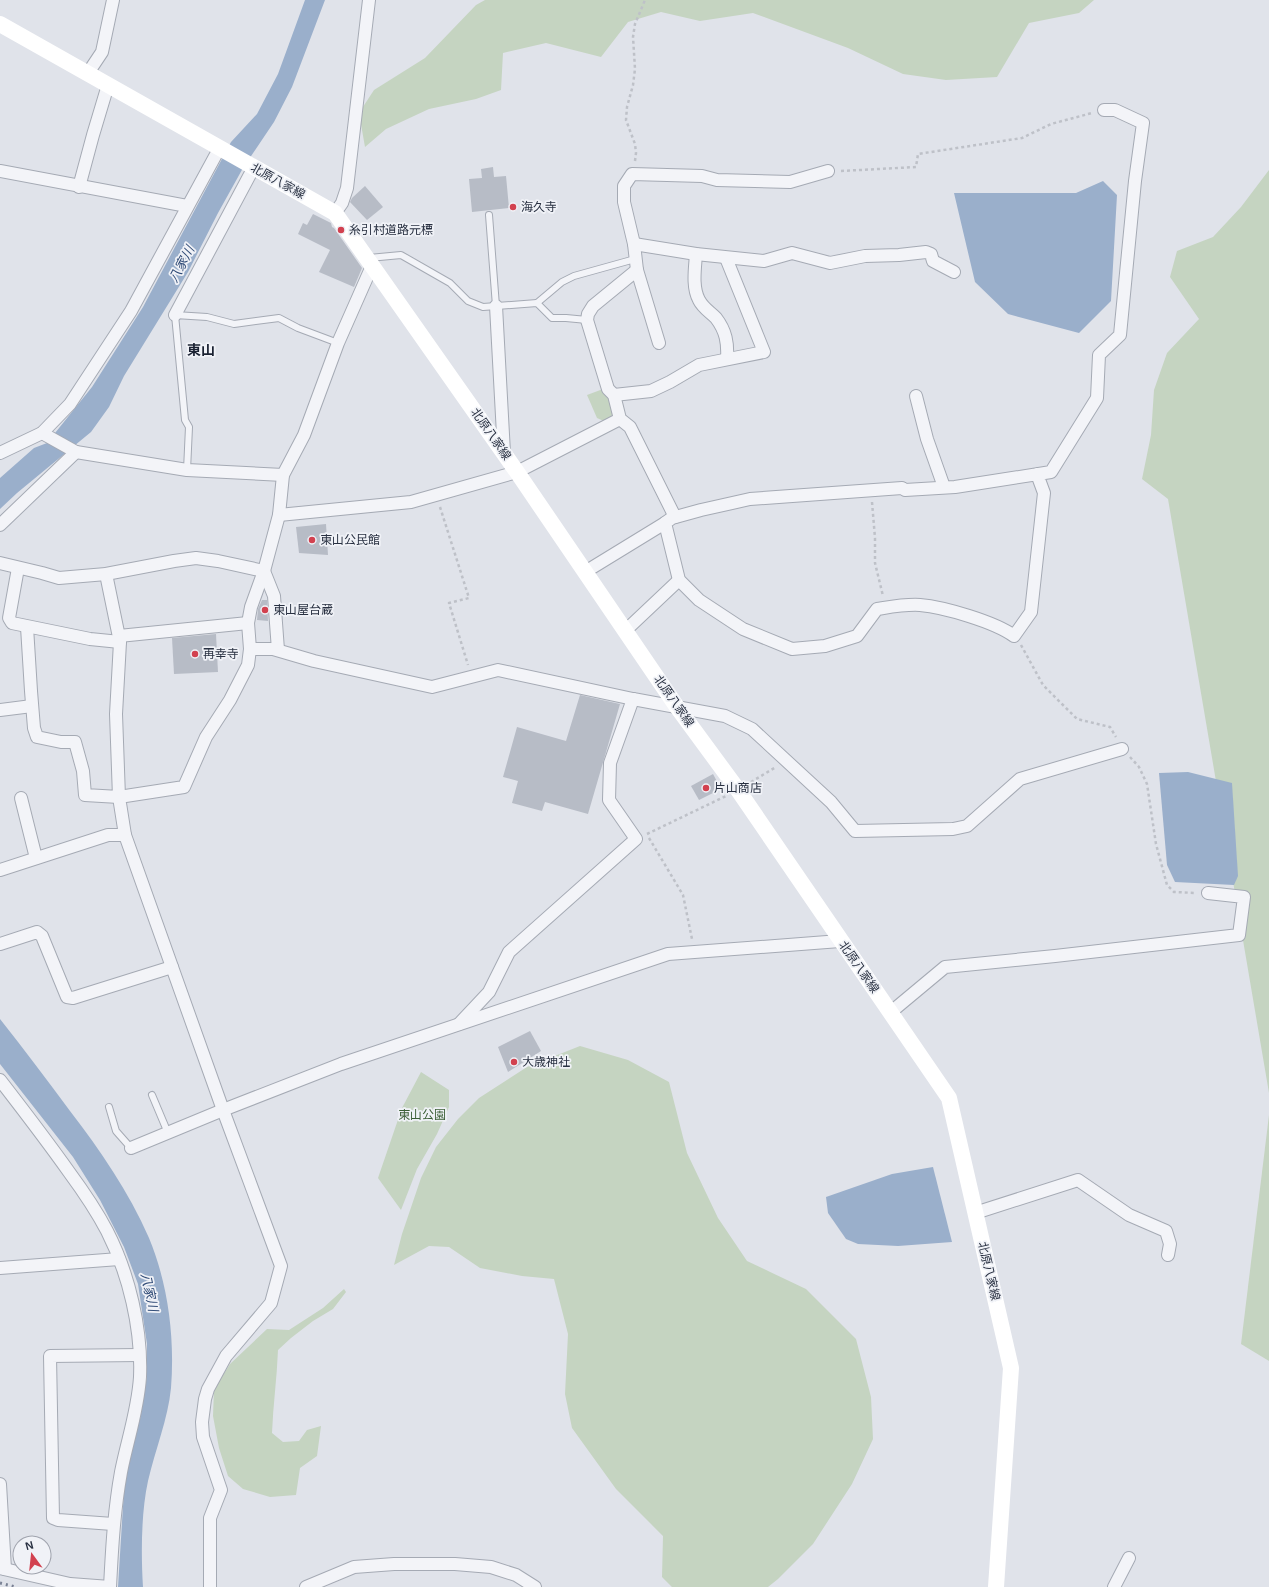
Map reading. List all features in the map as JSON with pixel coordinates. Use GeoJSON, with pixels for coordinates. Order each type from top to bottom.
{"type":"FeatureCollection","features":[{"type":"Feature","properties":{"kind":"main road","name":"北原八家線"},"geometry":{"type":"LineString","coordinates":[[0,24],[219,149],[335,213],[518,472],[677,707],[738,790],[949,1098],[1011,1368],[996,1587]]}},
{"type":"Feature","properties":{"kind":"street"},"geometry":{"type":"LineString","coordinates":[[88,73],[102,52],[113,0]]}},
{"type":"Feature","properties":{"kind":"street"},"geometry":{"type":"LineString","coordinates":[[335,213],[342,203],[347,188],[369,0]]}},
{"type":"Feature","properties":{"kind":"street"},"geometry":{"type":"LineString","coordinates":[[79,187],[108,85]]}},
{"type":"Feature","properties":{"kind":"street"},"geometry":{"type":"LineString","coordinates":[[585,572],[670,520],[701,510],[750,499],[902,488],[905,490],[944,487],[1051,472],[1097,398],[1099,355],[1120,335],[1135,181],[1143,123],[1115,110],[1104,110]]}},
{"type":"Feature","properties":{"kind":"street"},"geometry":{"type":"LineString","coordinates":[[0,453],[42,433],[70,404],[131,311],[219,149]]}},
{"type":"Feature","properties":{"kind":"street"},"geometry":{"type":"LineString","coordinates":[[175,315],[254,167]]}},
{"type":"Feature","properties":{"kind":"street"},"geometry":{"type":"LineString","coordinates":[[0,171],[187,206]]}},
{"type":"Feature","properties":{"kind":"street"},"geometry":{"type":"LineString","coordinates":[[659,343],[636,264],[634,244],[624,202],[624,186],[632,174],[702,176],[717,180],[790,182],[828,171]]}},
{"type":"Feature","properties":{"kind":"street"},"geometry":{"type":"LineString","coordinates":[[634,244],[726,258],[764,261],[792,253],[830,262],[865,256],[899,255],[926,252],[931,254],[933,261],[954,272]]}},
{"type":"Feature","properties":{"kind":"street"},"geometry":{"type":"LineString","coordinates":[[696,254],[694,271],[695,285],[699,300],[715,318],[726,336],[727,359]]}},
{"type":"Feature","properties":{"kind":"street"},"geometry":{"type":"LineString","coordinates":[[614,394],[651,391],[700,365],[764,352],[726,258]]}},
{"type":"Feature","properties":{"kind":"street"},"geometry":{"type":"LineString","coordinates":[[27,627],[34,728],[37,737],[61,742],[75,742],[83,771],[85,795],[119,797],[184,788],[206,737],[230,700],[248,665],[250,649],[248,623],[251,607],[264,571],[279,515],[283,475],[304,435],[369,262]]}},
{"type":"Feature","properties":{"kind":"street"},"geometry":{"type":"LineString","coordinates":[[636,264],[593,306],[588,314],[587,320],[608,389],[614,394],[620,419],[630,427],[670,520],[679,580],[699,600],[743,629],[792,649],[825,646],[857,636],[877,609],[920,605],[960,614],[1007,630],[1014,636],[1031,612],[1044,493],[1037,474]]}},
{"type":"Feature","properties":{"kind":"street"},"geometry":{"type":"LineString","coordinates":[[496,306],[504,453]]}},
{"type":"Feature","properties":{"kind":"street"},"geometry":{"type":"LineString","coordinates":[[916,396],[927,439],[944,487]]}},
{"type":"Feature","properties":{"kind":"street"},"geometry":{"type":"LineString","coordinates":[[279,515],[411,502],[518,472],[620,419]]}},
{"type":"Feature","properties":{"kind":"street"},"geometry":{"type":"LineString","coordinates":[[42,433],[76,452],[187,470],[283,475]]}},
{"type":"Feature","properties":{"kind":"street"},"geometry":{"type":"LineString","coordinates":[[0,525],[76,452]]}},
{"type":"Feature","properties":{"kind":"street"},"geometry":{"type":"LineString","coordinates":[[0,563],[59,578],[106,574],[196,558],[264,571]]}},
{"type":"Feature","properties":{"kind":"street"},"geometry":{"type":"LineString","coordinates":[[18,568],[9,618],[12,623],[27,627],[90,639],[120,639],[248,623]]}},
{"type":"Feature","properties":{"kind":"street"},"geometry":{"type":"LineString","coordinates":[[264,571],[274,596],[278,650]]}},
{"type":"Feature","properties":{"kind":"street"},"geometry":{"type":"LineString","coordinates":[[106,574],[120,639],[116,714],[119,797],[125,835],[223,1110],[281,1266],[271,1303],[226,1356],[208,1389],[205,1399],[202,1422],[203,1436],[220,1490],[210,1518],[210,1587]]}},
{"type":"Feature","properties":{"kind":"street"},"geometry":{"type":"LineString","coordinates":[[625,631],[679,580]]}},
{"type":"Feature","properties":{"kind":"street"},"geometry":{"type":"LineString","coordinates":[[250,649],[278,650],[314,661],[432,687],[498,670],[632,700],[725,716],[752,729],[831,802],[855,831],[953,829],[966,826],[1020,780],[1122,749]]}},
{"type":"Feature","properties":{"kind":"street"},"geometry":{"type":"LineString","coordinates":[[458,1025],[490,992],[509,952],[636,840],[610,800],[610,763],[632,700]]}},
{"type":"Feature","properties":{"kind":"street"},"geometry":{"type":"LineString","coordinates":[[0,710],[32,706]]}},
{"type":"Feature","properties":{"kind":"street"},"geometry":{"type":"LineString","coordinates":[[21,798],[36,858]]}},
{"type":"Feature","properties":{"kind":"street"},"geometry":{"type":"LineString","coordinates":[[0,870],[108,835],[125,835]]}},
{"type":"Feature","properties":{"kind":"street"},"geometry":{"type":"LineString","coordinates":[[891,1012],[945,967],[1239,935],[1244,897],[1208,893]]}},
{"type":"Feature","properties":{"kind":"street"},"geometry":{"type":"LineString","coordinates":[[0,944],[37,932],[42,936],[67,997],[73,998],[172,967]]}},
{"type":"Feature","properties":{"kind":"street"},"geometry":{"type":"LineString","coordinates":[[131,1148],[341,1064],[668,954],[840,941]]}},
{"type":"Feature","properties":{"kind":"street"},"geometry":{"type":"LineString","coordinates":[[0,1080],[47,1141],[94,1207],[108,1232],[119,1259],[136,1312],[140,1378],[133,1422],[121,1471],[113,1524],[110,1587],[70,1584],[3,1569],[0,1484]]}},
{"type":"Feature","properties":{"kind":"street"},"geometry":{"type":"LineString","coordinates":[[976,1213],[1078,1180],[1129,1215],[1166,1231],[1170,1244],[1168,1255]]}},
{"type":"Feature","properties":{"kind":"street"},"geometry":{"type":"LineString","coordinates":[[0,1268],[119,1259]]}},
{"type":"Feature","properties":{"kind":"street"},"geometry":{"type":"LineString","coordinates":[[113,1524],[58,1520],[53,1518],[50,1356],[139,1355]]}},
{"type":"Feature","properties":{"kind":"street"},"geometry":{"type":"LineString","coordinates":[[1114,1587],[1129,1558]]}},
{"type":"Feature","properties":{"kind":"street"},"geometry":{"type":"LineString","coordinates":[[306,1587],[354,1567],[409,1564],[456,1564],[491,1567],[516,1575],[535,1587]]}},
{"type":"Feature","properties":{"kind":"lane"},"geometry":{"type":"LineString","coordinates":[[489,215],[496,306]]}},
{"type":"Feature","properties":{"kind":"lane"},"geometry":{"type":"LineString","coordinates":[[369,262],[401,255],[450,283],[468,301],[483,307],[537,303],[562,282],[574,276],[636,264]]}},
{"type":"Feature","properties":{"kind":"lane"},"geometry":{"type":"LineString","coordinates":[[537,303],[552,318],[587,320]]}},
{"type":"Feature","properties":{"kind":"lane"},"geometry":{"type":"LineString","coordinates":[[187,470],[189,428],[185,420],[175,315],[207,317],[234,324],[279,318],[298,328],[338,343]]}},
{"type":"Feature","properties":{"kind":"lane"},"geometry":{"type":"LineString","coordinates":[[152,1094],[168,1133]]}},
{"type":"Feature","properties":{"kind":"lane"},"geometry":{"type":"LineString","coordinates":[[109,1107],[116,1131],[131,1148]]}},
{"type":"Feature","properties":{"kind":"path"},"geometry":{"type":"LineString","coordinates":[[632,174],[636,153],[635,144],[626,120],[627,107],[633,85],[635,69],[633,37],[635,24],[645,0]]}},
{"type":"Feature","properties":{"kind":"path"},"geometry":{"type":"LineString","coordinates":[[828,171],[916,167],[918,154],[1022,138],[1051,124],[1104,110]]}},
{"type":"Feature","properties":{"kind":"path"},"geometry":{"type":"LineString","coordinates":[[871,490],[875,538],[875,563],[886,608]]}},
{"type":"Feature","properties":{"kind":"path"},"geometry":{"type":"LineString","coordinates":[[436,494],[469,598],[448,604],[471,677]]}},
{"type":"Feature","properties":{"kind":"path"},"geometry":{"type":"LineString","coordinates":[[1014,636],[1025,649],[1043,685],[1077,718],[1110,727],[1122,749],[1139,767],[1147,784],[1156,844],[1167,885],[1174,892],[1208,893]]}},
{"type":"Feature","properties":{"kind":"path"},"geometry":{"type":"LineString","coordinates":[[636,840],[738,790],[786,761]]}},
{"type":"Feature","properties":{"kind":"path"},"geometry":{"type":"LineString","coordinates":[[647,834],[683,895],[694,952]]}},
{"type":"Feature","properties":{"kind":"green space"},"geometry":{"type":"Polygon","coordinates":[[[485,0],[1094,0],[1079,13],[1029,23],[997,77],[946,80],[903,74],[848,48],[753,13],[700,21],[661,12],[628,22],[601,57],[546,43],[503,53],[501,90],[476,99],[429,109],[386,129],[365,147],[359,113],[374,90],[425,58],[476,5],[485,0]]]}},
{"type":"Feature","properties":{"kind":"green space"},"geometry":{"type":"Polygon","coordinates":[[[1269,170],[1269,1093],[1168,499],[1142,479],[1151,435],[1154,390],[1167,353],[1199,319],[1170,277],[1177,251],[1213,237],[1241,207],[1269,170]]]}},
{"type":"Feature","properties":{"kind":"green space"},"geometry":{"type":"Polygon","coordinates":[[[603,389],[615,412],[606,422],[597,418],[587,395],[603,389]]]}},
{"type":"Feature","properties":{"kind":"green space"},"geometry":{"type":"Polygon","coordinates":[[[580,1046],[628,1060],[669,1082],[687,1153],[718,1218],[747,1261],[806,1289],[856,1339],[871,1397],[873,1439],[852,1484],[813,1544],[768,1587],[672,1587],[662,1577],[663,1536],[616,1489],[572,1428],[565,1394],[568,1334],[554,1279],[522,1276],[480,1268],[449,1247],[429,1246],[394,1265],[402,1234],[421,1178],[436,1147],[458,1119],[479,1098],[527,1067],[580,1046]]]}},
{"type":"Feature","properties":{"kind":"green space","name":"東山公園"},"geometry":{"type":"Polygon","coordinates":[[[421,1072],[449,1090],[449,1107],[437,1134],[417,1169],[401,1210],[378,1178],[402,1108],[421,1072]]]}},
{"type":"Feature","properties":{"kind":"green space"},"geometry":{"type":"Polygon","coordinates":[[[1269,1115],[1269,1361],[1241,1344],[1269,1115]]]}},
{"type":"Feature","properties":{"kind":"green space"},"geometry":{"type":"Polygon","coordinates":[[[344,1289],[346,1292],[333,1309],[313,1321],[278,1350],[272,1433],[283,1442],[299,1441],[307,1430],[321,1426],[317,1456],[300,1468],[296,1495],[270,1497],[243,1489],[228,1476],[219,1448],[213,1416],[214,1389],[230,1364],[267,1329],[289,1330],[323,1308],[344,1289]]]}},
{"type":"Feature","properties":{"kind":"water","name":"八家川"},"geometry":{"type":"Polygon","coordinates":[[[305,0],[325,0],[292,87],[274,122],[243,168],[188,272],[124,376],[109,407],[91,432],[17,493],[0,509],[0,478],[34,448],[47,443],[92,387],[143,307],[231,142],[257,114],[278,74],[305,0]]]}},
{"type":"Feature","properties":{"kind":"water"},"geometry":{"type":"Polygon","coordinates":[[[1103,181],[1117,195],[1111,301],[1079,333],[1008,314],[975,282],[954,193],[1076,193],[1103,181]]]}},
{"type":"Feature","properties":{"kind":"water"},"geometry":{"type":"Polygon","coordinates":[[[1188,772],[1232,783],[1238,876],[1234,885],[1175,882],[1167,865],[1159,773],[1188,772]]]}},
{"type":"Feature","properties":{"kind":"water","name":"八家川"},"geometry":{"type":"Polygon","coordinates":[[[0,1019],[103,1156],[141,1221],[156,1256],[161,1274],[169,1311],[171,1330],[171,1388],[167,1411],[148,1481],[144,1507],[142,1534],[143,1587],[118,1587],[125,1474],[140,1419],[147,1376],[147,1344],[138,1284],[124,1247],[100,1200],[73,1157],[0,1064],[0,1019]]]}},
{"type":"Feature","properties":{"kind":"water"},"geometry":{"type":"Polygon","coordinates":[[[933,1167],[952,1242],[898,1246],[858,1244],[846,1239],[828,1213],[826,1197],[892,1174],[933,1167]]]}},
{"type":"Feature","properties":{"kind":"building"},"geometry":{"type":"Polygon","coordinates":[[[493,167],[494,177],[506,176],[509,208],[472,212],[469,179],[482,178],[481,169],[493,167]]]}},
{"type":"Feature","properties":{"kind":"building"},"geometry":{"type":"Polygon","coordinates":[[[365,186],[383,207],[367,220],[350,202],[352,198],[365,186]]]}},
{"type":"Feature","properties":{"kind":"building"},"geometry":{"type":"Polygon","coordinates":[[[313,214],[331,223],[332,227],[362,268],[354,287],[319,272],[330,250],[298,234],[303,223],[307,225],[313,214]]]}},
{"type":"Feature","properties":{"kind":"building","name":"東山公民館"},"geometry":{"type":"Polygon","coordinates":[[[326,524],[328,555],[299,553],[296,527],[326,524]]]}},
{"type":"Feature","properties":{"kind":"building"},"geometry":{"type":"Polygon","coordinates":[[[262,600],[267,600],[268,621],[257,620],[258,609],[262,600]]]}},
{"type":"Feature","properties":{"kind":"building","name":"再幸寺"},"geometry":{"type":"Polygon","coordinates":[[[216,634],[218,672],[174,674],[172,638],[216,634]]]}},
{"type":"Feature","properties":{"kind":"building"},"geometry":{"type":"Polygon","coordinates":[[[580,695],[620,704],[588,814],[545,802],[542,811],[512,803],[518,781],[503,777],[517,727],[566,741],[580,695]]]}},
{"type":"Feature","properties":{"kind":"building","name":"片山商店"},"geometry":{"type":"Polygon","coordinates":[[[713,774],[721,789],[699,800],[691,786],[713,774]]]}},
{"type":"Feature","properties":{"kind":"building","name":"大歳神社"},"geometry":{"type":"Polygon","coordinates":[[[530,1031],[541,1051],[508,1072],[498,1047],[530,1031]]]}},
{"type":"Feature","properties":{"kind":"railway"},"geometry":{"type":"LineString","coordinates":[[0,1583],[16,1587]]}},
{"type":"Feature","properties":{"kind":"place","name":"海久寺"},"geometry":{"type":"Point","coordinates":[513,207]}},
{"type":"Feature","properties":{"kind":"place","name":"糸引村道路元標"},"geometry":{"type":"Point","coordinates":[341,230]}},
{"type":"Feature","properties":{"kind":"place","name":"東山公民館"},"geometry":{"type":"Point","coordinates":[312,540]}},
{"type":"Feature","properties":{"kind":"place","name":"東山屋台蔵"},"geometry":{"type":"Point","coordinates":[265,610]}},
{"type":"Feature","properties":{"kind":"place","name":"再幸寺"},"geometry":{"type":"Point","coordinates":[195,654]}},
{"type":"Feature","properties":{"kind":"place","name":"片山商店"},"geometry":{"type":"Point","coordinates":[706,788]}},
{"type":"Feature","properties":{"kind":"place","name":"大歳神社"},"geometry":{"type":"Point","coordinates":[514,1062]}},
{"type":"Feature","properties":{"kind":"district","name":"東山"},"geometry":{"type":"Point","coordinates":[201,350]}}]}
